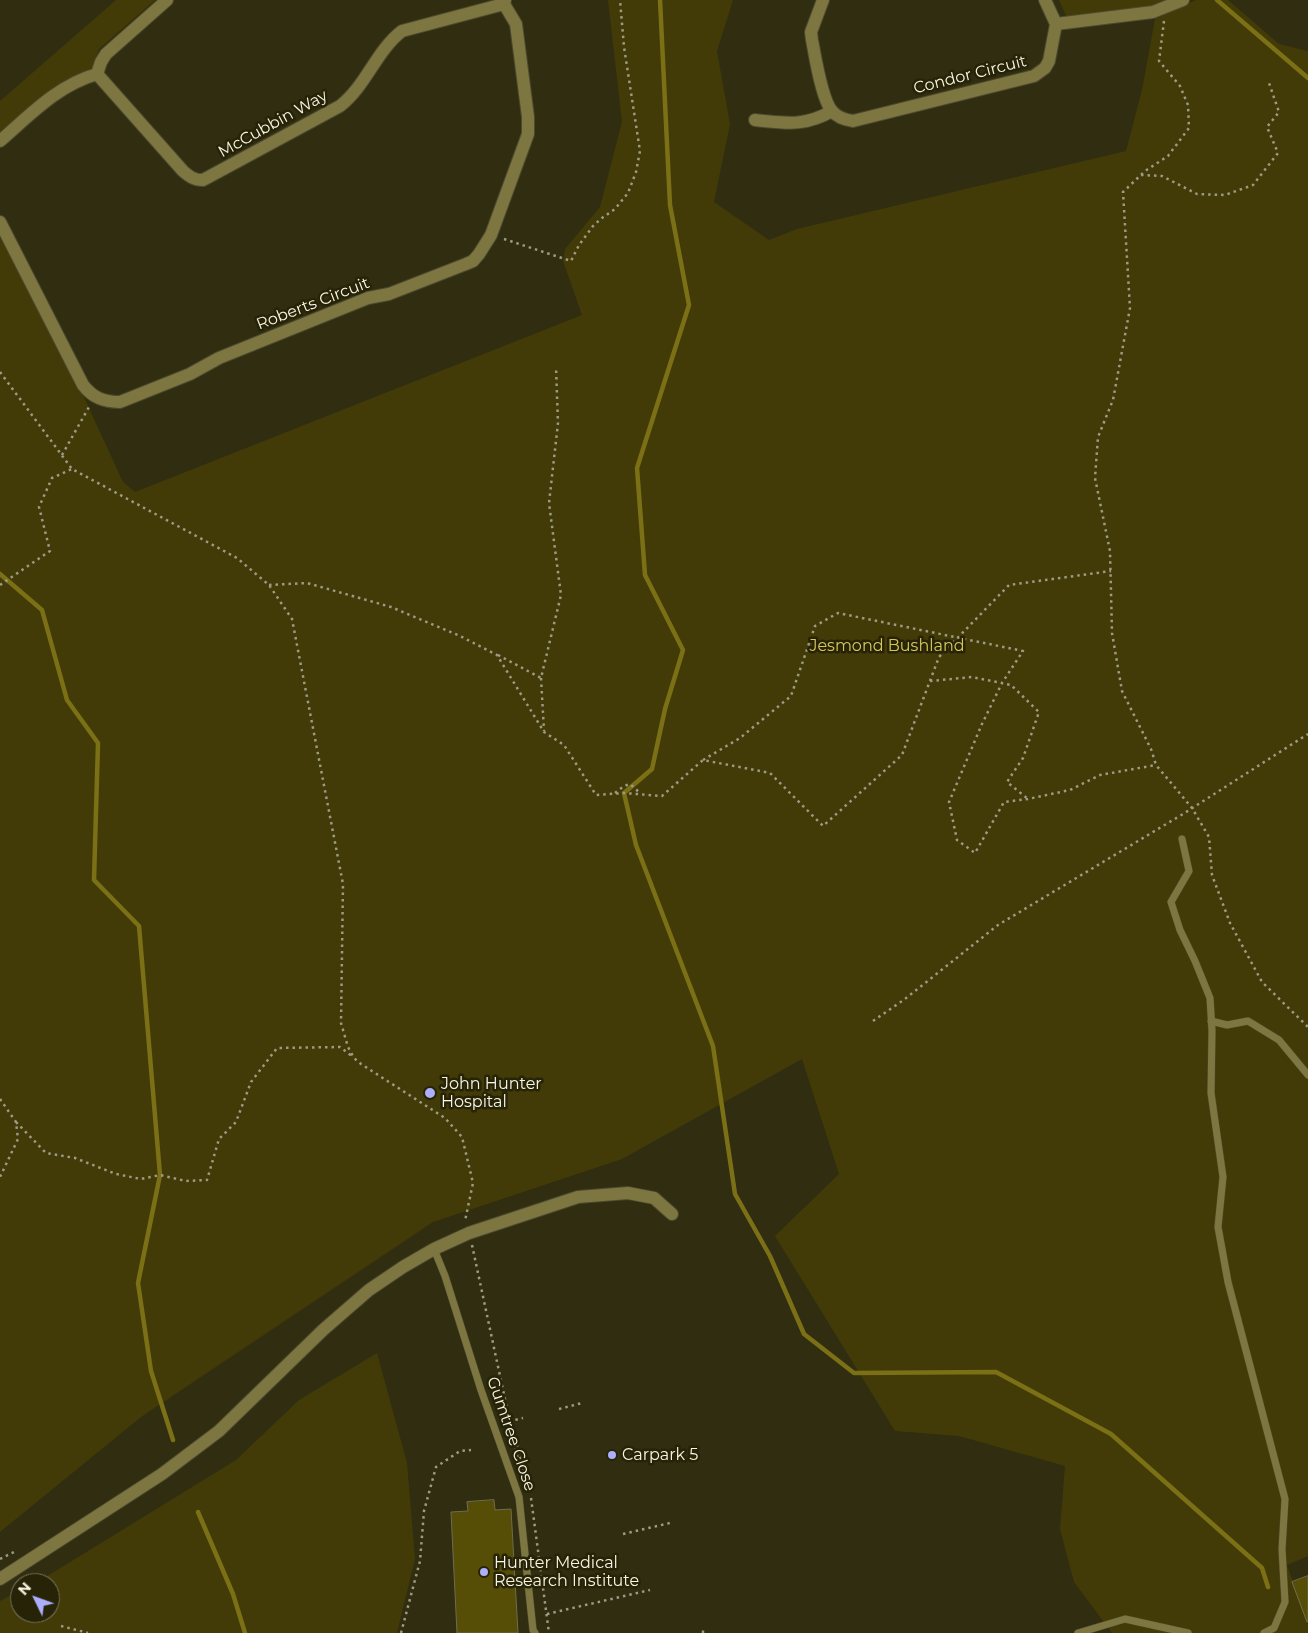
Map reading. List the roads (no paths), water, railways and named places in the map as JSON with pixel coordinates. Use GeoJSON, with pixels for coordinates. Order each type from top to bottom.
{"type":"FeatureCollection","features":[{"type":"Feature","properties":{"kind":"street"},"geometry":{"type":"LineString","coordinates":[[0,141],[46,100],[73,84],[97,74],[106,54],[167,0]]}},
{"type":"Feature","properties":{"kind":"street"},"geometry":{"type":"LineString","coordinates":[[755,120],[800,123],[819,119],[832,111],[826,97],[810,32],[823,0]]}},
{"type":"Feature","properties":{"kind":"street"},"geometry":{"type":"LineString","coordinates":[[1045,0],[1056,24],[1153,12],[1183,0]]}},
{"type":"Feature","properties":{"kind":"street","name":"McCubbin Way"},"geometry":{"type":"LineString","coordinates":[[97,74],[183,171],[190,177],[203,180],[340,106],[352,95],[391,40],[402,31],[505,2]]}},
{"type":"Feature","properties":{"kind":"street","name":"Roberts Circuit"},"geometry":{"type":"LineString","coordinates":[[0,222],[83,386],[95,397],[108,402],[120,402],[190,374],[211,361],[245,347],[368,298],[389,294],[473,261],[491,235],[528,134],[528,117],[516,24],[505,2]]}},
{"type":"Feature","properties":{"kind":"street","name":"Condor Circuit"},"geometry":{"type":"LineString","coordinates":[[832,111],[845,120],[852,121],[1034,76],[1045,68],[1050,60],[1056,24]]}},
{"type":"Feature","properties":{"kind":"street"},"geometry":{"type":"LineString","coordinates":[[0,1579],[162,1474],[219,1432],[323,1330],[369,1290],[434,1249],[469,1233],[578,1197],[628,1193],[654,1198],[672,1214]]}},
{"type":"Feature","properties":{"kind":"lane"},"geometry":{"type":"LineString","coordinates":[[1182,839],[1189,871],[1171,902],[1180,930],[1210,998],[1211,1093],[1222,1177],[1218,1227],[1228,1282],[1285,1499],[1282,1548],[1285,1602],[1274,1628],[1264,1633]]}},
{"type":"Feature","properties":{"kind":"lane"},"geometry":{"type":"LineString","coordinates":[[1211,1021],[1227,1025],[1248,1021],[1279,1040],[1308,1075]]}},
{"type":"Feature","properties":{"kind":"lane","name":"Gumtree Close"},"geometry":{"type":"LineString","coordinates":[[434,1249],[445,1276],[481,1390],[520,1497],[532,1630],[535,1633]]}},
{"type":"Feature","properties":{"kind":"lane"},"geometry":{"type":"LineString","coordinates":[[1078,1633],[1125,1619],[1188,1633]]}},
{"type":"Feature","properties":{"kind":"waterway"},"geometry":{"type":"LineString","coordinates":[[660,0],[670,205],[689,305],[637,468],[645,575],[683,650],[665,709],[652,769],[624,793],[636,845],[713,1046],[735,1194],[770,1256],[804,1334],[854,1373],[996,1372],[1111,1434],[1262,1568],[1268,1587]]}},
{"type":"Feature","properties":{"kind":"waterway"},"geometry":{"type":"LineString","coordinates":[[1217,0],[1308,78]]}},
{"type":"Feature","properties":{"kind":"waterway"},"geometry":{"type":"LineString","coordinates":[[0,574],[42,610],[67,700],[98,743],[94,880],[139,926],[160,1175],[138,1283],[151,1371],[173,1440]]}},
{"type":"Feature","properties":{"kind":"waterway"},"geometry":{"type":"LineString","coordinates":[[198,1512],[233,1594],[245,1633]]}},
{"type":"Feature","properties":{"kind":"place","name":"John Hunter Hospital"},"geometry":{"type":"Point","coordinates":[430,1093]}},
{"type":"Feature","properties":{"kind":"place","name":"Carpark 5"},"geometry":{"type":"Point","coordinates":[612,1455]}},
{"type":"Feature","properties":{"kind":"place","name":"Hunter Medical Research Institute"},"geometry":{"type":"Point","coordinates":[484,1572]}},
{"type":"Feature","properties":{"kind":"park label","name":"Jesmond Bushland"},"geometry":{"type":"Point","coordinates":[887,646]}}]}
